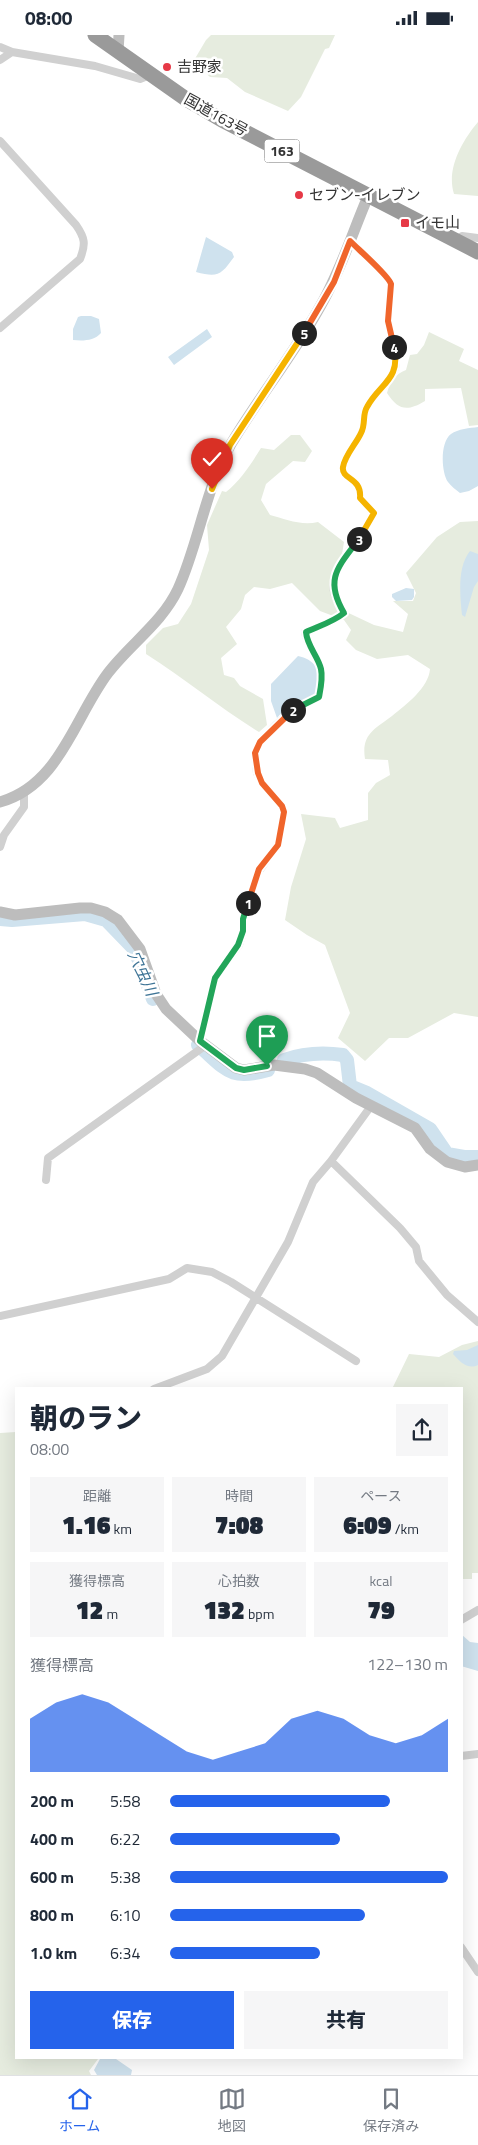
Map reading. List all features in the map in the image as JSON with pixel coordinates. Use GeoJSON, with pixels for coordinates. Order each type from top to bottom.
{"type":"FeatureCollection","features":[{"type":"Feature","properties":{"kind":"highway","name":"国道163号"},"geometry":{"type":"LineString","coordinates":[[95,35],[150,75],[222,120],[369,194],[478,252]]}},
{"type":"Feature","properties":{"kind":"street"},"geometry":{"type":"LineString","coordinates":[[118,52],[119,35]]}},
{"type":"Feature","properties":{"kind":"street"},"geometry":{"type":"LineString","coordinates":[[0,47],[12,52],[101,67],[140,79],[150,75]]}},
{"type":"Feature","properties":{"kind":"street"},"geometry":{"type":"LineString","coordinates":[[0,60],[12,52]]}},
{"type":"Feature","properties":{"kind":"street"},"geometry":{"type":"LineString","coordinates":[[0,141],[72,220],[85,238],[84,249],[80,259],[0,328]]}},
{"type":"Feature","properties":{"kind":"street"},"geometry":{"type":"LineString","coordinates":[[0,802],[24,793],[37,782],[60,756],[75,725],[108,673],[129,648],[144,635],[170,603],[188,566],[212,489],[230,445],[321,306],[334,282],[369,194]]}},
{"type":"Feature","properties":{"kind":"street"},"geometry":{"type":"LineString","coordinates":[[456,241],[462,236],[478,238]]}},
{"type":"Feature","properties":{"kind":"street"},"geometry":{"type":"LineString","coordinates":[[46,1181],[48,1158],[203,1043],[215,978],[238,945],[243,931],[243,919],[257,874],[278,845],[284,812],[282,806],[262,783],[258,773],[255,753],[260,742],[295,708],[319,697],[321,685],[320,667],[307,642],[306,632],[335,620],[344,613],[334,591],[334,578],[349,551],[368,526],[374,513],[360,498],[358,484],[344,474],[342,470],[345,461],[362,433],[366,407],[384,388],[395,366],[396,355],[388,321],[390,279],[350,241]]}},
{"type":"Feature","properties":{"kind":"street"},"geometry":{"type":"LineString","coordinates":[[0,847],[4,835],[24,807],[24,793]]}},
{"type":"Feature","properties":{"kind":"street"},"geometry":{"type":"LineString","coordinates":[[0,912],[15,915],[91,908],[105,912],[113,917],[140,949],[156,994],[166,1009],[203,1043],[236,1068],[244,1070],[274,1065],[305,1069],[317,1073],[371,1106],[415,1128],[430,1149],[447,1162],[465,1167],[478,1165]]}},
{"type":"Feature","properties":{"kind":"street"},"geometry":{"type":"LineString","coordinates":[[159,1387],[207,1369],[222,1356],[288,1242],[313,1182],[331,1161],[371,1106]]}},
{"type":"Feature","properties":{"kind":"street"},"geometry":{"type":"LineString","coordinates":[[331,1161],[400,1228],[416,1247],[419,1261],[447,1295],[478,1322]]}},
{"type":"Feature","properties":{"kind":"street"},"geometry":{"type":"LineString","coordinates":[[0,1316],[169,1279],[187,1268],[212,1272],[231,1282],[356,1361]]}},
{"type":"Feature","properties":{"kind":"street"},"geometry":{"type":"LineString","coordinates":[[463,1619],[478,1610]]}},
{"type":"Feature","properties":{"kind":"street"},"geometry":{"type":"LineString","coordinates":[[463,1756],[478,1754]]}},
{"type":"Feature","properties":{"kind":"street"},"geometry":{"type":"LineString","coordinates":[[463,1950],[478,1972]]}},
{"type":"Feature","properties":{"kind":"shaded area"},"geometry":{"type":"Polygon","coordinates":[[[211,35],[335,35],[329,48],[325,49],[301,97],[288,111],[245,92],[227,78],[210,77],[193,62],[211,35]]]}},
{"type":"Feature","properties":{"kind":"shaded area"},"geometry":{"type":"Polygon","coordinates":[[[478,122],[478,196],[454,194],[452,175],[457,156],[466,138],[478,122]]]}},
{"type":"Feature","properties":{"kind":"shaded area"},"geometry":{"type":"Polygon","coordinates":[[[429,332],[464,349],[459,361],[478,370],[478,425],[469,426],[461,388],[425,389],[425,401],[408,408],[399,406],[387,393],[394,379],[406,370],[410,355],[417,354],[424,345],[429,332]]]}},
{"type":"Feature","properties":{"kind":"shaded area"},"geometry":{"type":"Polygon","coordinates":[[[291,435],[300,435],[312,451],[305,462],[293,461],[266,484],[261,500],[270,515],[299,523],[318,522],[344,542],[341,561],[332,572],[331,592],[338,608],[374,625],[403,632],[408,614],[393,601],[413,601],[416,593],[406,573],[437,537],[460,522],[478,521],[478,1017],[454,1013],[408,1038],[389,1038],[365,1061],[338,1038],[350,1013],[325,945],[285,920],[291,887],[306,839],[301,814],[335,818],[340,828],[368,820],[368,793],[376,783],[390,775],[388,760],[365,759],[364,751],[367,738],[416,695],[426,682],[430,669],[408,655],[377,659],[356,650],[346,640],[351,630],[344,620],[320,611],[292,583],[270,589],[254,587],[245,595],[241,609],[226,627],[237,644],[221,658],[224,675],[234,678],[240,686],[263,699],[267,725],[259,732],[146,654],[146,645],[163,628],[178,624],[191,604],[209,550],[207,525],[222,491],[226,492],[236,482],[261,448],[274,450],[291,435]]]}},
{"type":"Feature","properties":{"kind":"shaded area"},"geometry":{"type":"Polygon","coordinates":[[[478,1341],[478,1573],[472,1573],[472,1579],[463,1579],[463,1387],[393,1387],[409,1354],[439,1357],[462,1345],[478,1341]]]}},
{"type":"Feature","properties":{"kind":"shaded area"},"geometry":{"type":"Polygon","coordinates":[[[15,1432],[15,2059],[98,2059],[89,2071],[91,2075],[0,2075],[0,1433],[15,1432]]]}},
{"type":"Feature","properties":{"kind":"water"},"geometry":{"type":"Polygon","coordinates":[[[206,237],[232,252],[234,257],[226,268],[214,275],[196,272],[206,237]]]}},
{"type":"Feature","properties":{"kind":"water"},"geometry":{"type":"Polygon","coordinates":[[[91,316],[99,319],[101,333],[98,336],[92,339],[73,340],[73,329],[78,317],[91,316]]]}},
{"type":"Feature","properties":{"kind":"water"},"geometry":{"type":"Polygon","coordinates":[[[207,329],[212,337],[174,365],[168,357],[207,329]]]}},
{"type":"Feature","properties":{"kind":"water"},"geometry":{"type":"Polygon","coordinates":[[[478,427],[478,486],[460,493],[449,483],[446,477],[443,465],[443,450],[447,438],[454,432],[478,427]]]}},
{"type":"Feature","properties":{"kind":"water"},"geometry":{"type":"Polygon","coordinates":[[[470,551],[478,554],[478,581],[474,587],[465,617],[462,615],[460,582],[463,565],[470,551]]]}},
{"type":"Feature","properties":{"kind":"water"},"geometry":{"type":"Polygon","coordinates":[[[406,588],[414,589],[412,600],[396,601],[392,597],[392,594],[406,588]]]}},
{"type":"Feature","properties":{"kind":"water"},"geometry":{"type":"Polygon","coordinates":[[[298,656],[311,661],[317,669],[317,694],[283,711],[277,718],[271,701],[271,684],[298,656]]]}},
{"type":"Feature","properties":{"kind":"water"},"geometry":{"type":"Polygon","coordinates":[[[478,1345],[478,1365],[468,1366],[453,1354],[454,1351],[467,1350],[478,1345]]]}},
{"type":"Feature","properties":{"kind":"water"},"geometry":{"type":"Polygon","coordinates":[[[463,1636],[470,1642],[478,1643],[478,1671],[463,1667],[463,1636]]]}},
{"type":"Feature","properties":{"kind":"water"},"geometry":{"type":"Polygon","coordinates":[[[100,2059],[116,2059],[132,2070],[131,2075],[97,2075],[94,2070],[100,2059]]]}},
{"type":"Feature","properties":{"kind":"waterway","name":"穴虫川"},"geometry":{"type":"LineString","coordinates":[[0,919],[12,920],[85,914],[106,920],[135,950],[153,999]]}},
{"type":"Feature","properties":{"kind":"waterway","name":"穴虫川"},"geometry":{"type":"LineString","coordinates":[[198,1045],[229,1071],[245,1074],[268,1070]]}},
{"type":"Feature","properties":{"kind":"waterway","name":"穴虫川"},"geometry":{"type":"LineString","coordinates":[[284,1060],[313,1054],[343,1055],[347,1060],[350,1086],[367,1093],[430,1129],[447,1154],[478,1157]]}},
{"type":"Feature","properties":{"kind":"place","name":"吉野家"},"geometry":{"type":"Point","coordinates":[167,67]}},
{"type":"Feature","properties":{"kind":"place","name":"セブン-イレブン"},"geometry":{"type":"Point","coordinates":[299,195]}},
{"type":"Feature","properties":{"kind":"place","name":"イモ山"},"geometry":{"type":"Point","coordinates":[405,223]}},
{"type":"Feature","properties":{"kind":"route"},"geometry":{"type":"LineString","coordinates":[[212,489],[230,445],[276,378],[321,306],[334,282],[350,241],[390,279],[391,284],[388,321],[396,355],[395,366],[384,388],[366,407],[364,415],[365,425],[362,433],[345,461],[342,470],[344,474],[358,484],[360,498],[367,508],[374,513],[368,526],[349,551],[334,578],[334,591],[344,613],[335,620],[306,632],[307,642],[320,667],[321,685],[319,697],[295,708],[260,742],[255,753],[258,773],[262,783],[282,806],[284,812],[278,845],[259,869],[243,919],[243,931],[238,945],[215,978],[200,1041],[236,1068],[244,1070],[267,1066]]}}]}
